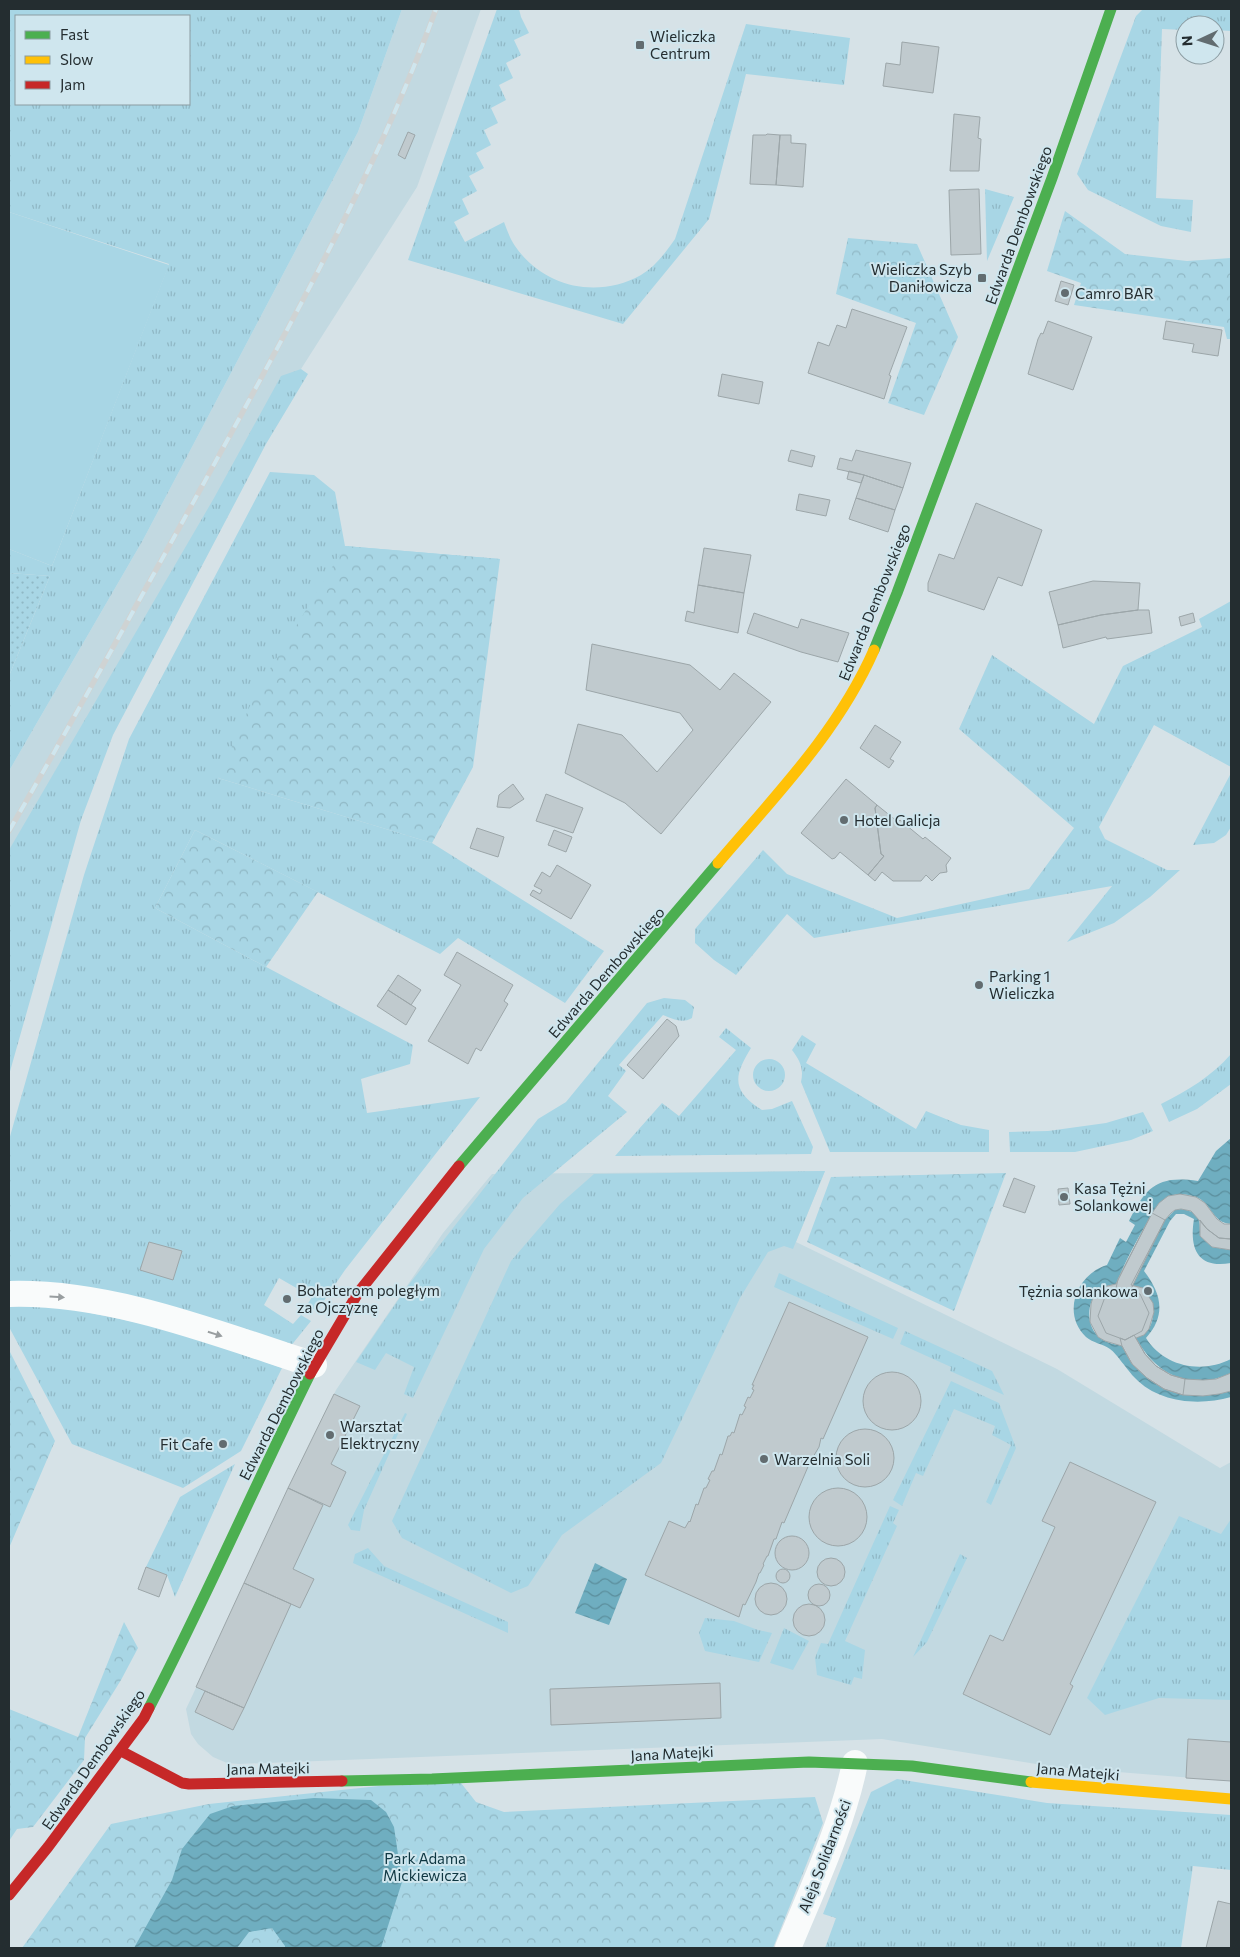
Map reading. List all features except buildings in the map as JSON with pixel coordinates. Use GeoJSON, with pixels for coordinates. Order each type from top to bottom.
{"type":"FeatureCollection","features":[{"type":"Feature","properties":{"kind":"street","name":"Edwarda Dembowskiego"},"geometry":{"type":"LineString","coordinates":[[9,1895],[121,1751],[144,1718],[163,1684],[271,1452],[303,1362],[442,1187],[793,775],[835,722],[849,700],[876,644],[911,556],[1052,178],[1111,9]]}},
{"type":"Feature","properties":{"kind":"street"},"geometry":{"type":"LineString","coordinates":[[9,1294],[89,1299],[165,1318],[303,1362]]}},
{"type":"Feature","properties":{"kind":"street","name":"Jana Matejki"},"geometry":{"type":"LineString","coordinates":[[121,1751],[182,1783],[189,1784],[432,1779],[809,1762],[912,1766],[1053,1785],[1231,1799]]}},
{"type":"Feature","properties":{"kind":"street","name":"Aleja Solidarności"},"geometry":{"type":"LineString","coordinates":[[788,1948],[839,1824],[849,1792],[855,1763]]}},
{"type":"Feature","properties":{"kind":"shaded area"},"geometry":{"type":"Polygon","coordinates":[[[402,9],[481,9],[417,187],[301,369],[9,886],[9,771],[143,540],[358,132],[402,9]]]}},
{"type":"Feature","properties":{"kind":"shaded area"},"geometry":{"type":"Polygon","coordinates":[[[825,1171],[796,1242],[1057,1369],[1220,1468],[1231,1462],[1231,1781],[1055,1767],[882,1739],[239,1764],[227,1763],[213,1757],[198,1744],[191,1734],[186,1709],[336,1390],[443,1233],[492,1174],[825,1171]]]}},
{"type":"Feature","properties":{"kind":"green space"},"geometry":{"type":"Polygon","coordinates":[[[9,9],[402,9],[358,132],[143,540],[9,771],[9,676],[50,576],[9,573],[9,549],[52,566],[169,264],[9,212],[9,9]]]}},
{"type":"Feature","properties":{"kind":"green space"},"geometry":{"type":"Polygon","coordinates":[[[497,9],[519,9],[529,33],[514,40],[521,55],[506,63],[513,78],[499,85],[506,100],[491,108],[498,123],[484,130],[491,145],[476,153],[484,168],[469,176],[477,191],[462,199],[469,214],[454,222],[465,242],[504,222],[513,243],[527,260],[541,272],[556,280],[573,285],[607,286],[641,275],[656,263],[675,239],[746,24],[850,38],[844,85],[746,74],[709,219],[623,324],[408,260],[497,9]]]}},
{"type":"Feature","properties":{"kind":"green space"},"geometry":{"type":"Polygon","coordinates":[[[1143,9],[1231,9],[1231,31],[1225,31],[1225,15],[1175,15],[1175,30],[1162,29],[1156,198],[1193,200],[1191,232],[1161,226],[1088,190],[1077,174],[1136,16],[1143,9]]]}},
{"type":"Feature","properties":{"kind":"green space"},"geometry":{"type":"Polygon","coordinates":[[[985,189],[1014,197],[987,261],[985,189]]]}},
{"type":"Feature","properties":{"kind":"green space"},"geometry":{"type":"Polygon","coordinates":[[[1065,211],[1125,254],[1187,261],[1231,258],[1231,339],[1227,339],[1224,327],[1074,305],[1081,283],[1047,271],[1065,211]]]}},
{"type":"Feature","properties":{"kind":"green space"},"geometry":{"type":"Polygon","coordinates":[[[9,212],[169,265],[52,566],[9,549],[9,212]]]}},
{"type":"Feature","properties":{"kind":"green space"},"geometry":{"type":"Polygon","coordinates":[[[848,238],[917,244],[958,337],[924,415],[888,403],[916,323],[836,294],[848,238]]]}},
{"type":"Feature","properties":{"kind":"green space"},"geometry":{"type":"Polygon","coordinates":[[[301,369],[308,374],[266,444],[113,735],[81,820],[9,1075],[9,850],[214,498],[281,376],[301,369]]]}},
{"type":"Feature","properties":{"kind":"green space"},"geometry":{"type":"Polygon","coordinates":[[[270,472],[314,475],[335,492],[345,546],[500,559],[218,778],[432,843],[604,951],[565,1003],[458,938],[440,954],[195,830],[155,908],[413,1045],[410,1064],[361,1079],[367,1113],[480,1097],[345,1270],[317,1311],[307,1305],[312,1297],[279,1278],[264,1305],[293,1324],[301,1315],[311,1321],[290,1347],[9,1285],[9,1140],[84,875],[129,739],[270,472]]]}},
{"type":"Feature","properties":{"kind":"green space"},"geometry":{"type":"Polygon","coordinates":[[[345,546],[500,559],[473,767],[432,843],[218,778],[257,690],[345,546]]]}},
{"type":"Feature","properties":{"kind":"green space"},"geometry":{"type":"Polygon","coordinates":[[[9,573],[50,576],[9,676],[9,573]]]}},
{"type":"Feature","properties":{"kind":"green space"},"geometry":{"type":"Polygon","coordinates":[[[1231,601],[1231,767],[1154,725],[1099,827],[1105,839],[1167,870],[1180,870],[1150,897],[1114,923],[1067,942],[1112,886],[814,938],[787,914],[736,975],[714,960],[695,943],[695,929],[763,850],[787,874],[897,918],[1029,889],[1074,828],[959,729],[992,655],[1094,724],[1123,666],[1202,627],[1199,619],[1231,601]]]}},
{"type":"Feature","properties":{"kind":"green space"},"geometry":{"type":"Polygon","coordinates":[[[1231,773],[1231,827],[1226,835],[1214,843],[1193,845],[1231,773]]]}},
{"type":"Feature","properties":{"kind":"green space"},"geometry":{"type":"Polygon","coordinates":[[[195,830],[318,892],[266,967],[155,908],[195,830]]]}},
{"type":"Feature","properties":{"kind":"green space"},"geometry":{"type":"Polygon","coordinates":[[[664,998],[685,1000],[694,1007],[692,1018],[681,1021],[663,1015],[619,1065],[626,1071],[608,1096],[627,1112],[523,1198],[484,1249],[413,1398],[404,1394],[414,1367],[386,1353],[375,1370],[356,1362],[407,1287],[538,1119],[566,1102],[647,1003],[664,998]]]}},
{"type":"Feature","properties":{"kind":"green space"},"geometry":{"type":"Polygon","coordinates":[[[726,1028],[751,1048],[739,1075],[741,1090],[745,1096],[762,1110],[772,1109],[792,1101],[813,1147],[811,1154],[615,1156],[662,1103],[679,1116],[736,1050],[719,1037],[726,1028]]]}},
{"type":"Feature","properties":{"kind":"green space"},"geometry":{"type":"Polygon","coordinates":[[[802,1035],[816,1044],[806,1063],[916,1129],[926,1111],[961,1125],[989,1130],[989,1152],[830,1152],[801,1082],[801,1065],[792,1050],[802,1035]]]}},
{"type":"Feature","properties":{"kind":"green space"},"geometry":{"type":"Polygon","coordinates":[[[1231,1054],[1231,1084],[1197,1109],[1169,1122],[1161,1104],[1199,1082],[1231,1054]]]}},
{"type":"Feature","properties":{"kind":"green space"},"geometry":{"type":"Polygon","coordinates":[[[769,1059],[775,1060],[780,1064],[784,1069],[784,1081],[780,1086],[775,1090],[769,1091],[763,1090],[758,1086],[754,1081],[753,1075],[754,1069],[758,1064],[763,1060],[769,1059]]]}},
{"type":"Feature","properties":{"kind":"green space"},"geometry":{"type":"Polygon","coordinates":[[[1143,1112],[1153,1131],[1131,1140],[1075,1152],[1010,1152],[1009,1132],[1048,1131],[1106,1123],[1143,1112]]]}},
{"type":"Feature","properties":{"kind":"green space"},"geometry":{"type":"Polygon","coordinates":[[[825,1171],[793,1249],[784,1246],[768,1252],[740,1298],[661,1463],[562,1535],[528,1586],[511,1593],[402,1538],[392,1521],[511,1261],[560,1204],[594,1174],[825,1171]]]}},
{"type":"Feature","properties":{"kind":"green space"},"geometry":{"type":"Polygon","coordinates":[[[1006,1173],[954,1311],[807,1242],[831,1177],[1006,1173]]]}},
{"type":"Feature","properties":{"kind":"green space"},"geometry":{"type":"Polygon","coordinates":[[[779,1273],[898,1328],[893,1339],[774,1287],[779,1273]]]}},
{"type":"Feature","properties":{"kind":"green space"},"geometry":{"type":"Polygon","coordinates":[[[9,1304],[52,1305],[178,1331],[282,1368],[241,1451],[183,1488],[72,1444],[9,1327],[9,1304]]]}},
{"type":"Feature","properties":{"kind":"green space"},"geometry":{"type":"Polygon","coordinates":[[[905,1331],[992,1371],[1004,1395],[950,1371],[951,1367],[900,1344],[905,1331]]]}},
{"type":"Feature","properties":{"kind":"green space"},"geometry":{"type":"Polygon","coordinates":[[[9,1350],[55,1441],[9,1548],[9,1350]]]}},
{"type":"Feature","properties":{"kind":"green space"},"geometry":{"type":"Polygon","coordinates":[[[951,1381],[999,1403],[1016,1448],[991,1505],[986,1502],[1011,1445],[992,1435],[995,1426],[954,1409],[923,1476],[916,1473],[902,1506],[893,1500],[951,1381]]]}},
{"type":"Feature","properties":{"kind":"green space"},"geometry":{"type":"Polygon","coordinates":[[[405,1413],[407,1414],[364,1510],[360,1531],[351,1530],[348,1525],[405,1413]]]}},
{"type":"Feature","properties":{"kind":"green space"},"geometry":{"type":"Polygon","coordinates":[[[235,1464],[175,1597],[167,1575],[146,1567],[180,1497],[235,1464]]]}},
{"type":"Feature","properties":{"kind":"green space"},"geometry":{"type":"Polygon","coordinates":[[[890,1506],[899,1510],[893,1523],[897,1526],[845,1641],[865,1650],[862,1679],[854,1677],[851,1685],[817,1675],[815,1658],[821,1643],[828,1644],[890,1506]]]}},
{"type":"Feature","properties":{"kind":"green space"},"geometry":{"type":"Polygon","coordinates":[[[1179,1516],[1221,1534],[1231,1519],[1231,1700],[1159,1698],[1105,1715],[1087,1698],[1179,1516]]]}},
{"type":"Feature","properties":{"kind":"green space"},"geometry":{"type":"Polygon","coordinates":[[[368,1548],[384,1566],[508,1622],[508,1633],[353,1563],[355,1554],[368,1548]]]}},
{"type":"Feature","properties":{"kind":"green space"},"geometry":{"type":"Polygon","coordinates":[[[960,1554],[967,1558],[927,1642],[913,1657],[960,1554]]]}},
{"type":"Feature","properties":{"kind":"green space"},"geometry":{"type":"Polygon","coordinates":[[[705,1618],[734,1621],[772,1633],[759,1662],[705,1651],[699,1633],[705,1618]]]}},
{"type":"Feature","properties":{"kind":"green space"},"geometry":{"type":"Polygon","coordinates":[[[124,1622],[138,1648],[121,1680],[85,1738],[84,1760],[33,1827],[17,1829],[9,1841],[9,1709],[78,1737],[124,1622]]]}},
{"type":"Feature","properties":{"kind":"green space"},"geometry":{"type":"Polygon","coordinates":[[[784,1628],[809,1641],[793,1670],[770,1663],[784,1628]]]}},
{"type":"Feature","properties":{"kind":"green space"},"geometry":{"type":"Polygon","coordinates":[[[897,1779],[1047,1803],[1231,1815],[1231,1870],[1193,1866],[1181,1948],[825,1948],[836,1918],[823,1914],[871,1792],[897,1779]]]}},
{"type":"Feature","properties":{"kind":"green space","name":"Park Adama Mickiewicza"},"geometry":{"type":"Polygon","coordinates":[[[461,1783],[476,1802],[504,1812],[815,1797],[823,1823],[773,1948],[22,1948],[111,1824],[209,1804],[379,1786],[461,1783]]]}},
{"type":"Feature","properties":{"kind":"water"},"geometry":{"type":"Polygon","coordinates":[[[1231,1138],[1231,1224],[1225,1223],[1216,1217],[1206,1204],[1196,1197],[1183,1194],[1170,1196],[1163,1201],[1148,1222],[1116,1284],[1101,1289],[1092,1300],[1090,1306],[1090,1320],[1095,1333],[1105,1341],[1122,1346],[1132,1364],[1147,1378],[1164,1389],[1219,1394],[1231,1391],[1231,1397],[1219,1400],[1193,1402],[1180,1400],[1156,1393],[1145,1386],[1132,1375],[1113,1351],[1086,1337],[1078,1327],[1075,1317],[1076,1295],[1088,1277],[1096,1270],[1107,1265],[1120,1238],[1126,1242],[1135,1225],[1129,1221],[1147,1192],[1154,1186],[1172,1180],[1198,1181],[1216,1151],[1231,1138]]]}},
{"type":"Feature","properties":{"kind":"water"},"geometry":{"type":"Polygon","coordinates":[[[1181,1209],[1192,1212],[1198,1217],[1200,1236],[1212,1247],[1231,1250],[1231,1263],[1220,1264],[1203,1260],[1195,1248],[1193,1239],[1194,1219],[1184,1214],[1176,1214],[1170,1221],[1144,1271],[1158,1296],[1159,1304],[1157,1321],[1146,1338],[1163,1356],[1184,1365],[1208,1366],[1220,1364],[1231,1359],[1231,1373],[1202,1381],[1189,1380],[1164,1370],[1144,1351],[1136,1338],[1143,1334],[1152,1323],[1153,1309],[1148,1294],[1143,1288],[1131,1285],[1165,1220],[1175,1210],[1181,1209]]]}},
{"type":"Feature","properties":{"kind":"water"},"geometry":{"type":"Polygon","coordinates":[[[595,1563],[627,1579],[609,1625],[575,1613],[595,1563]]]}},
{"type":"Feature","properties":{"kind":"water"},"geometry":{"type":"Polygon","coordinates":[[[314,1798],[371,1800],[386,1812],[394,1827],[402,1882],[381,1948],[285,1948],[272,1928],[249,1932],[237,1948],[134,1948],[172,1880],[182,1849],[210,1814],[233,1806],[314,1798]]]}},
{"type":"Feature","properties":{"kind":"railway"},"geometry":{"type":"LineString","coordinates":[[9,831],[151,580],[316,274],[368,170],[415,63],[436,9]]}},
{"type":"Feature","properties":{"kind":"traffic: fast"},"geometry":{"type":"LineString","coordinates":[[874,650],[1052,178],[1111,9]]}},
{"type":"Feature","properties":{"kind":"traffic: fast"},"geometry":{"type":"LineString","coordinates":[[459,1166],[718,863]]}},
{"type":"Feature","properties":{"kind":"traffic: fast"},"geometry":{"type":"LineString","coordinates":[[149,1708],[310,1374]]}},
{"type":"Feature","properties":{"kind":"traffic: fast"},"geometry":{"type":"LineString","coordinates":[[342,1781],[432,1779],[809,1762],[912,1766],[1031,1782]]}},
{"type":"Feature","properties":{"kind":"traffic: slow"},"geometry":{"type":"LineString","coordinates":[[718,863],[783,788],[824,736],[859,680],[874,650]]}},
{"type":"Feature","properties":{"kind":"traffic: slow"},"geometry":{"type":"LineString","coordinates":[[1031,1782],[1231,1799]]}},
{"type":"Feature","properties":{"kind":"traffic: jam"},"geometry":{"type":"LineString","coordinates":[[310,1374],[358,1293],[459,1166]]}},
{"type":"Feature","properties":{"kind":"traffic: jam"},"geometry":{"type":"LineString","coordinates":[[9,1895],[48,1847],[144,1718],[149,1708]]}},
{"type":"Feature","properties":{"kind":"traffic: jam"},"geometry":{"type":"LineString","coordinates":[[121,1751],[182,1783],[189,1784],[342,1781]]}},
{"type":"Feature","properties":{"kind":"place","name":"Wieliczka Centrum"},"geometry":{"type":"Point","coordinates":[640,45]}},
{"type":"Feature","properties":{"kind":"place","name":"Wieliczka Szyb Daniłowicza"},"geometry":{"type":"Point","coordinates":[982,278]}},
{"type":"Feature","properties":{"kind":"place","name":"Camro BAR"},"geometry":{"type":"Point","coordinates":[1065,293]}},
{"type":"Feature","properties":{"kind":"place","name":"Hotel Galicja"},"geometry":{"type":"Point","coordinates":[844,820]}},
{"type":"Feature","properties":{"kind":"place","name":"Parking 1 Wieliczka"},"geometry":{"type":"Point","coordinates":[979,985]}},
{"type":"Feature","properties":{"kind":"place","name":"Kasa Tężni Solankowej"},"geometry":{"type":"Point","coordinates":[1064,1197]}},
{"type":"Feature","properties":{"kind":"place","name":"Tężnia solankowa"},"geometry":{"type":"Point","coordinates":[1148,1291]}},
{"type":"Feature","properties":{"kind":"place","name":"Bohaterom poległym za Ojczyznę"},"geometry":{"type":"Point","coordinates":[287,1299]}},
{"type":"Feature","properties":{"kind":"place","name":"Warsztat Elektryczny"},"geometry":{"type":"Point","coordinates":[330,1435]}},
{"type":"Feature","properties":{"kind":"place","name":"Fit Cafe"},"geometry":{"type":"Point","coordinates":[223,1444]}},
{"type":"Feature","properties":{"kind":"place","name":"Warzelnia Soli"},"geometry":{"type":"Point","coordinates":[764,1459]}}]}
